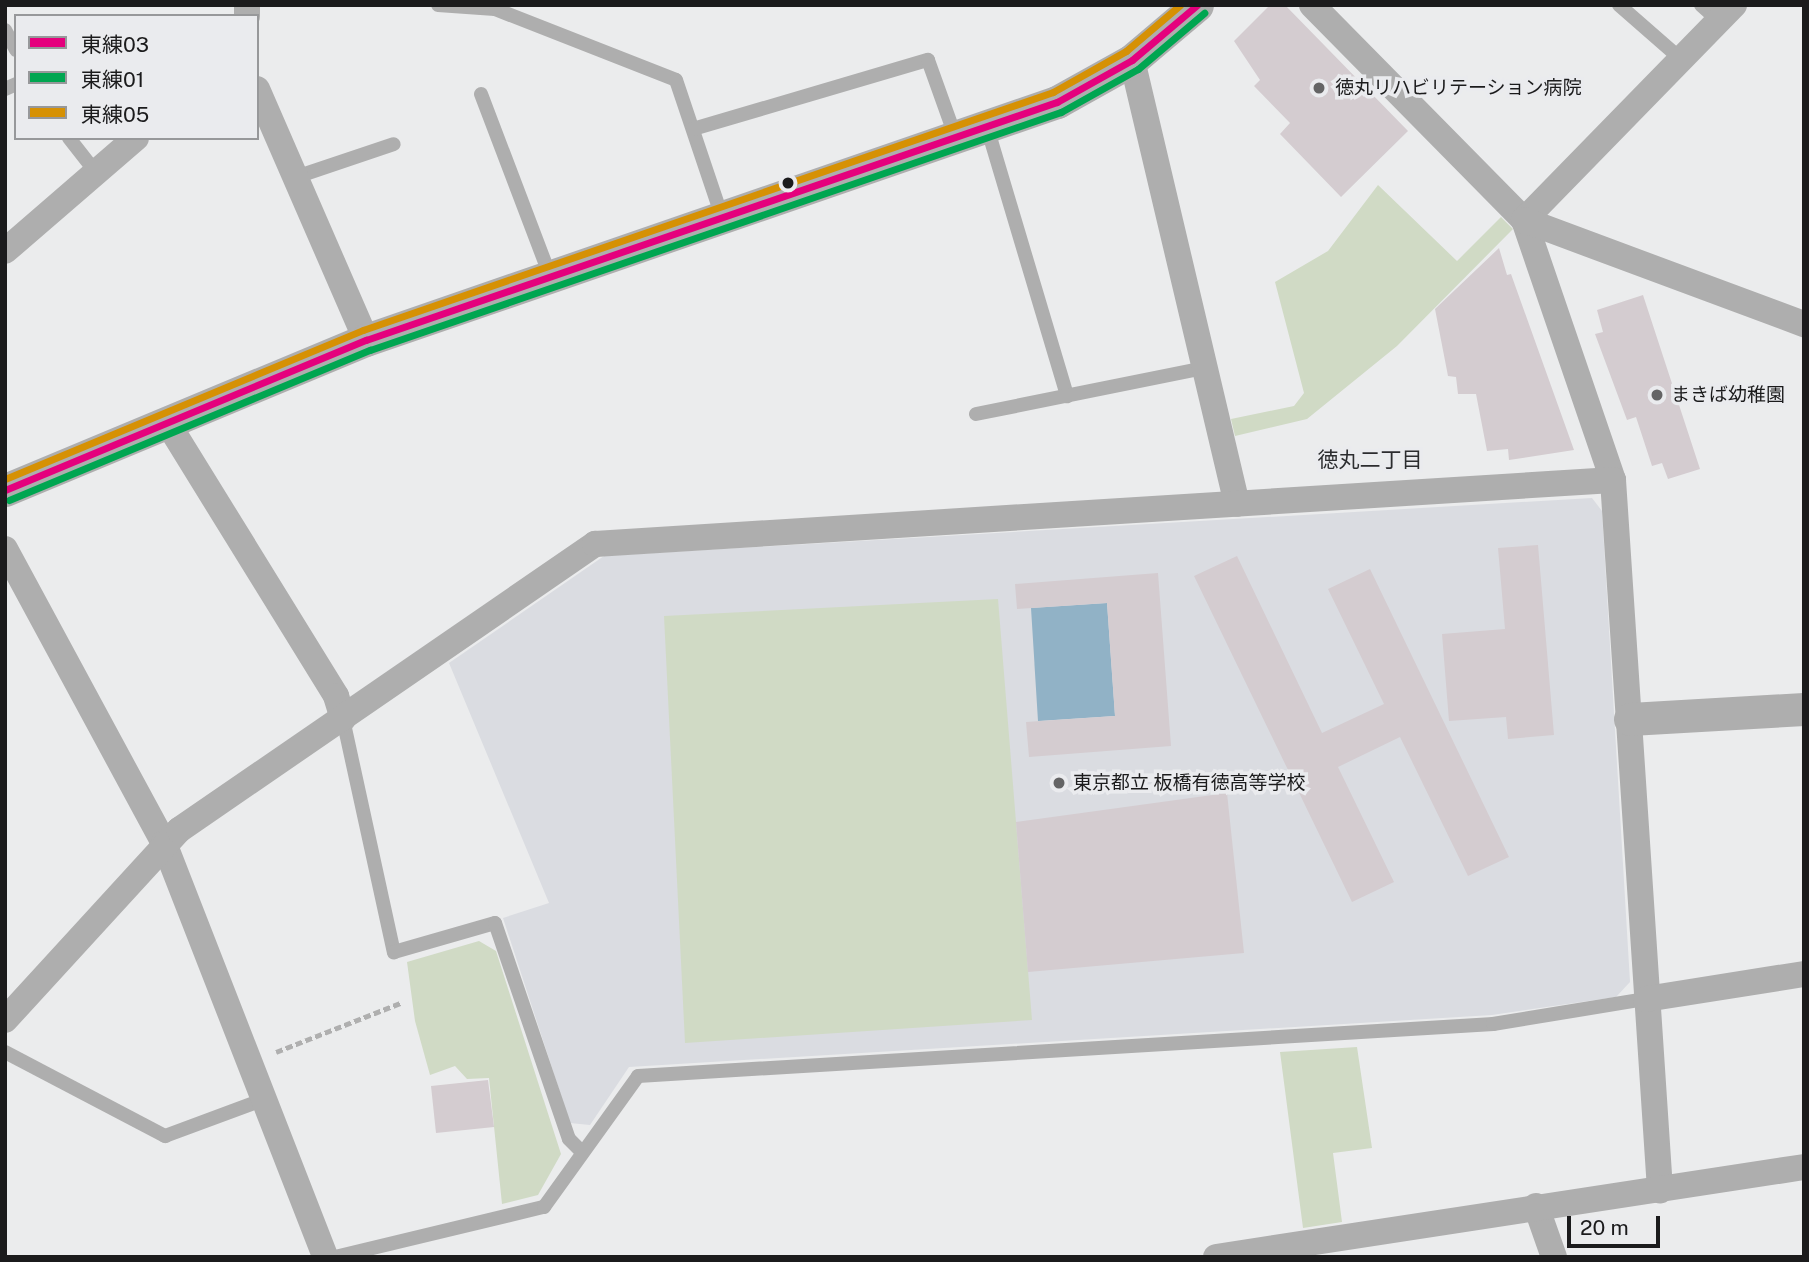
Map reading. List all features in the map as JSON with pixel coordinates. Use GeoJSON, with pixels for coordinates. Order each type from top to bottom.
{"type":"FeatureCollection","features":[{"type":"Feature","properties":{"kind":"street"},"geometry":{"type":"LineString","coordinates":[[5,490],[366,340],[1057,102],[1132,60],[1197,5]]}},
{"type":"Feature","properties":{"kind":"street"},"geometry":{"type":"LineString","coordinates":[[1312,5],[1524,220],[1804,324]]}},
{"type":"Feature","properties":{"kind":"street"},"geometry":{"type":"LineString","coordinates":[[1524,220],[1681,59],[1718,10]]}},
{"type":"Feature","properties":{"kind":"street"},"geometry":{"type":"LineString","coordinates":[[1132,60],[1237,503]]}},
{"type":"Feature","properties":{"kind":"street"},"geometry":{"type":"LineString","coordinates":[[259,94],[366,340]]}},
{"type":"Feature","properties":{"kind":"street"},"geometry":{"type":"LineString","coordinates":[[5,251],[94,170],[133,140]]}},
{"type":"Feature","properties":{"kind":"street"},"geometry":{"type":"LineString","coordinates":[[1524,220],[1613,480],[1660,1190]]}},
{"type":"Feature","properties":{"kind":"street"},"geometry":{"type":"LineString","coordinates":[[167,422],[336,696],[343,719]]}},
{"type":"Feature","properties":{"kind":"street"},"geometry":{"type":"LineString","coordinates":[[5,1020],[164,843],[595,544],[1613,480]]}},
{"type":"Feature","properties":{"kind":"street"},"geometry":{"type":"LineString","coordinates":[[5,549],[164,843],[267,1098],[325,1257]]}},
{"type":"Feature","properties":{"kind":"street"},"geometry":{"type":"LineString","coordinates":[[1630,719],[1804,709]]}},
{"type":"Feature","properties":{"kind":"street"},"geometry":{"type":"LineString","coordinates":[[1646,999],[1804,974]]}},
{"type":"Feature","properties":{"kind":"street"},"geometry":{"type":"LineString","coordinates":[[1216,1257],[1804,1167]]}},
{"type":"Feature","properties":{"kind":"street"},"geometry":{"type":"LineString","coordinates":[[1536,1206],[1554,1257]]}},
{"type":"Feature","properties":{"kind":"lane"},"geometry":{"type":"LineString","coordinates":[[439,5],[521,12],[676,80],[722,217]]}},
{"type":"Feature","properties":{"kind":"lane"},"geometry":{"type":"LineString","coordinates":[[1619,5],[1681,59]]}},
{"type":"Feature","properties":{"kind":"lane"},"geometry":{"type":"LineString","coordinates":[[5,30],[14,46]]}},
{"type":"Feature","properties":{"kind":"lane"},"geometry":{"type":"LineString","coordinates":[[693,129],[928,60],[956,138]]}},
{"type":"Feature","properties":{"kind":"lane"},"geometry":{"type":"LineString","coordinates":[[481,94],[550,276]]}},
{"type":"Feature","properties":{"kind":"lane"},"geometry":{"type":"LineString","coordinates":[[987,127],[1067,396]]}},
{"type":"Feature","properties":{"kind":"lane"},"geometry":{"type":"LineString","coordinates":[[71,140],[94,170]]}},
{"type":"Feature","properties":{"kind":"lane"},"geometry":{"type":"LineString","coordinates":[[296,177],[394,144]]}},
{"type":"Feature","properties":{"kind":"lane"},"geometry":{"type":"LineString","coordinates":[[976,414],[1205,368]]}},
{"type":"Feature","properties":{"kind":"lane"},"geometry":{"type":"LineString","coordinates":[[343,719],[394,952],[495,923],[569,1139],[582,1152]]}},
{"type":"Feature","properties":{"kind":"lane"},"geometry":{"type":"LineString","coordinates":[[335,1257],[544,1207],[638,1076],[1493,1024],[1646,999]]}},
{"type":"Feature","properties":{"kind":"lane"},"geometry":{"type":"LineString","coordinates":[[5,1052],[165,1136],[267,1098]]}},
{"type":"Feature","properties":{"kind":"path"},"geometry":{"type":"LineString","coordinates":[[252,1061],[403,1002]]}},
{"type":"Feature","properties":{"kind":"shaded area","name":"東京都立 板橋有徳高等学校"},"geometry":{"type":"Polygon","coordinates":[[[1592,498],[1602,511],[1630,982],[1616,997],[1492,1015],[629,1067],[590,1125],[570,1123],[503,918],[549,903],[449,663],[604,556],[1592,498]]]}},
{"type":"Feature","properties":{"kind":"green space"},"geometry":{"type":"Polygon","coordinates":[[[1378,185],[1457,261],[1501,217],[1513,229],[1397,346],[1307,419],[1235,436],[1231,419],[1294,406],[1304,393],[1275,282],[1328,251],[1378,185]]]}},
{"type":"Feature","properties":{"kind":"green space"},"geometry":{"type":"Polygon","coordinates":[[[998,599],[1032,1020],[685,1043],[664,616],[998,599]]]}},
{"type":"Feature","properties":{"kind":"green space"},"geometry":{"type":"Polygon","coordinates":[[[479,941],[496,951],[561,1154],[538,1195],[502,1204],[489,1078],[467,1079],[455,1066],[430,1075],[415,1021],[407,962],[479,941]]]}},
{"type":"Feature","properties":{"kind":"green space"},"geometry":{"type":"Polygon","coordinates":[[[1357,1047],[1372,1148],[1333,1153],[1342,1222],[1303,1228],[1280,1052],[1357,1047]]]}},
{"type":"Feature","properties":{"kind":"water"},"geometry":{"type":"Polygon","coordinates":[[[1107,603],[1115,716],[1038,721],[1031,608],[1107,603]]]}},
{"type":"Feature","properties":{"kind":"building"},"geometry":{"type":"Polygon","coordinates":[[[1270,5],[1285,5],[1408,131],[1341,197],[1280,134],[1290,123],[1254,86],[1260,80],[1234,41],[1270,5]]]}},
{"type":"Feature","properties":{"kind":"building"},"geometry":{"type":"Polygon","coordinates":[[[1499,248],[1507,275],[1511,274],[1574,450],[1509,460],[1508,449],[1487,451],[1476,394],[1458,394],[1456,377],[1448,376],[1435,309],[1499,248]]]}},
{"type":"Feature","properties":{"kind":"building"},"geometry":{"type":"Polygon","coordinates":[[[1643,295],[1700,469],[1668,479],[1662,463],[1652,466],[1636,417],[1627,420],[1595,334],[1603,332],[1597,310],[1643,295]]]}},
{"type":"Feature","properties":{"kind":"building"},"geometry":{"type":"Polygon","coordinates":[[[1538,545],[1554,735],[1508,739],[1506,717],[1449,721],[1442,634],[1505,629],[1498,548],[1538,545]]]}},
{"type":"Feature","properties":{"kind":"building"},"geometry":{"type":"Polygon","coordinates":[[[1237,556],[1322,733],[1384,704],[1328,589],[1370,569],[1509,857],[1468,876],[1400,737],[1338,767],[1394,882],[1352,902],[1194,576],[1237,556]]]}},
{"type":"Feature","properties":{"kind":"building"},"geometry":{"type":"Polygon","coordinates":[[[1158,573],[1171,746],[1029,757],[1026,722],[1115,716],[1107,603],[1017,609],[1015,584],[1158,573]]]}},
{"type":"Feature","properties":{"kind":"building"},"geometry":{"type":"Polygon","coordinates":[[[1227,793],[1244,953],[1028,972],[1016,822],[1227,793]]]}},
{"type":"Feature","properties":{"kind":"building"},"geometry":{"type":"Polygon","coordinates":[[[488,1080],[494,1127],[436,1133],[431,1086],[488,1080]]]}},
{"type":"Feature","properties":{"kind":"transit line","name":"東練05"},"geometry":{"type":"LineString","coordinates":[[5,479],[363,330],[1053,92],[1126,51],[1180,5]]}},
{"type":"Feature","properties":{"kind":"transit line","name":"東練03"},"geometry":{"type":"LineString","coordinates":[[5,490],[366,340],[1057,102],[1132,60],[1197,5]]}},
{"type":"Feature","properties":{"kind":"transit line","name":"東練01"},"geometry":{"type":"LineString","coordinates":[[9,500],[370,350],[1061,112],[1138,69],[1204,13]]}},
{"type":"Feature","properties":{"kind":"place","name":"徳丸リハビリテーション病院"},"geometry":{"type":"Point","coordinates":[1319,88]}},
{"type":"Feature","properties":{"kind":"place","name":"まきば幼稚園"},"geometry":{"type":"Point","coordinates":[1657,395]}},
{"type":"Feature","properties":{"kind":"place","name":"東京都立 板橋有徳高等学校"},"geometry":{"type":"Point","coordinates":[1059,783]}},
{"type":"Feature","properties":{"kind":"district","name":"徳丸二丁目"},"geometry":{"type":"Point","coordinates":[1370,460]}}]}
